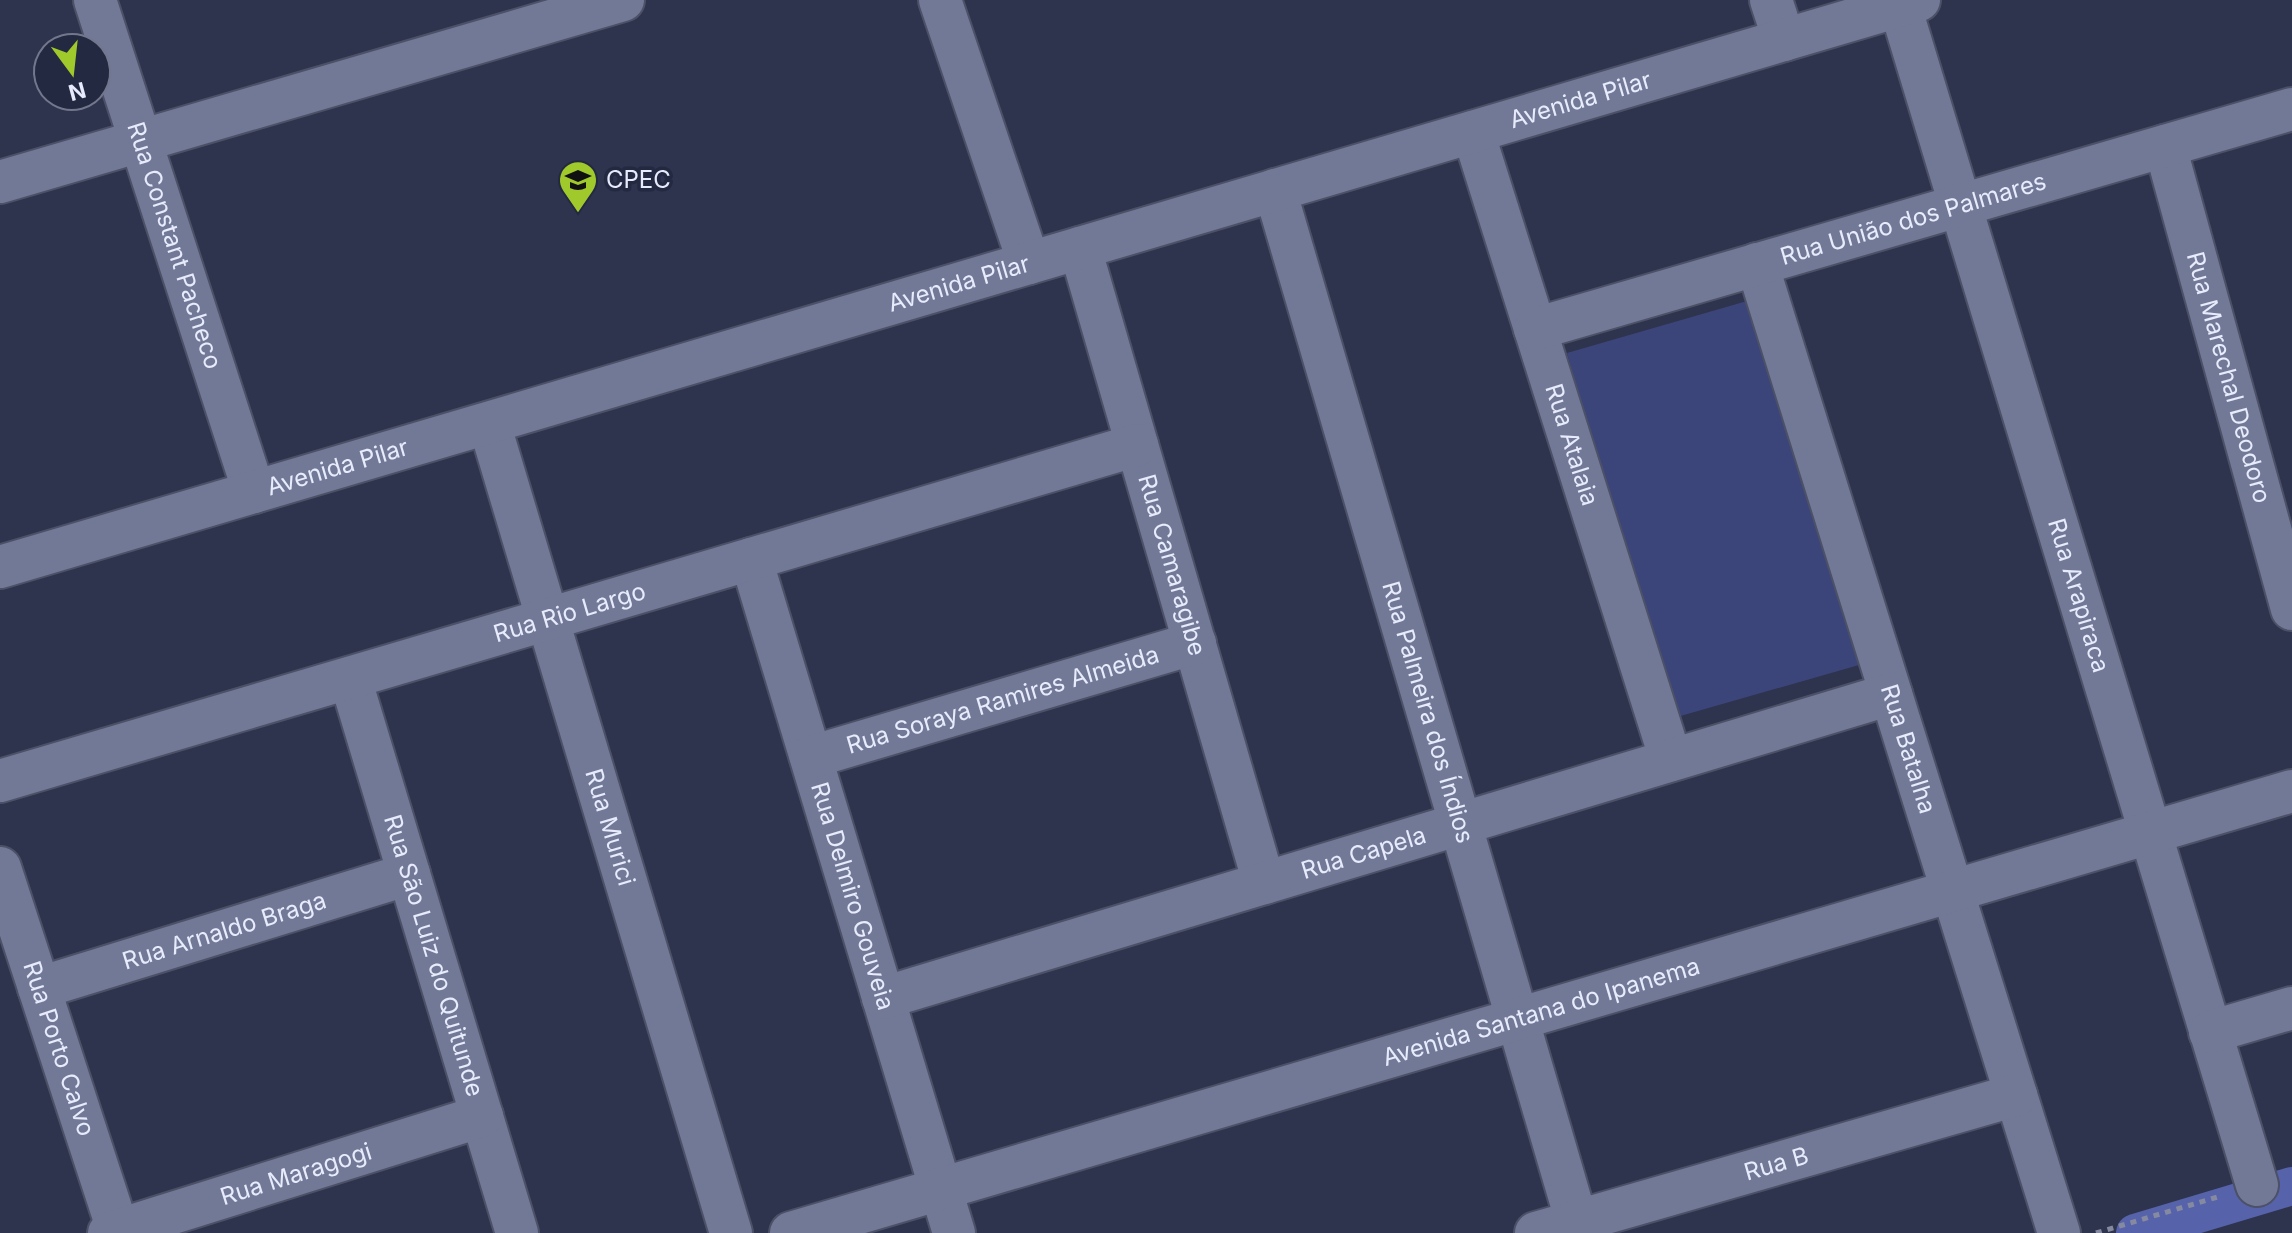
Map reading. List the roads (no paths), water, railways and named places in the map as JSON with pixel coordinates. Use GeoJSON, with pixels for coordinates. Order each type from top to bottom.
{"type":"FeatureCollection","features":[{"type":"Feature","properties":{"kind":"street","name":"Rua Constant Pacheco"},"geometry":{"type":"LineString","coordinates":[[95,0],[254,492]]}},
{"type":"Feature","properties":{"kind":"street"},"geometry":{"type":"LineString","coordinates":[[0,182],[623,0]]}},
{"type":"Feature","properties":{"kind":"street"},"geometry":{"type":"LineString","coordinates":[[940,0],[1029,263]]}},
{"type":"Feature","properties":{"kind":"street"},"geometry":{"type":"LineString","coordinates":[[1771,0],[1784,40]]}},
{"type":"Feature","properties":{"kind":"street","name":"Avenida Pilar"},"geometry":{"type":"LineString","coordinates":[[0,567],[1910,3]]}},
{"type":"Feature","properties":{"kind":"street","name":"Rua Arapiraca"},"geometry":{"type":"LineString","coordinates":[[1910,3],[1961,205],[2257,1185]]}},
{"type":"Feature","properties":{"kind":"street","name":"Rua União dos Palmares"},"geometry":{"type":"LineString","coordinates":[[1535,329],[2292,109]]}},
{"type":"Feature","properties":{"kind":"street","name":"Rua Atalaia"},"geometry":{"type":"LineString","coordinates":[[1473,132],[1671,760]]}},
{"type":"Feature","properties":{"kind":"street","name":"Rua Marechal Deodoro"},"geometry":{"type":"LineString","coordinates":[[2165,146],[2289,583]]}},
{"type":"Feature","properties":{"kind":"street","name":"Rua Palmeira dos Índios"},"geometry":{"type":"LineString","coordinates":[[1275,190],[1578,1227]]}},
{"type":"Feature","properties":{"kind":"street","name":"Rua Camaragibe"},"geometry":{"type":"LineString","coordinates":[[1080,248],[1264,883]]}},
{"type":"Feature","properties":{"kind":"street","name":"Rua Batalha"},"geometry":{"type":"LineString","coordinates":[[1757,264],[2059,1233]]}},
{"type":"Feature","properties":{"kind":"street","name":"Rua Murici"},"geometry":{"type":"LineString","coordinates":[[489,423],[731,1233]]}},
{"type":"Feature","properties":{"kind":"street","name":"Rua Rio Largo"},"geometry":{"type":"LineString","coordinates":[[0,781],[1137,445]]}},
{"type":"Feature","properties":{"kind":"street","name":"Rua Delmiro Gouveia"},"geometry":{"type":"LineString","coordinates":[[751,559],[954,1233]]}},
{"type":"Feature","properties":{"kind":"street","name":"Rua Soraya Ramires Almeida"},"geometry":{"type":"LineString","coordinates":[[811,757],[1195,643]]}},
{"type":"Feature","properties":{"kind":"street","name":"Rua São Luiz do Quitunde"},"geometry":{"type":"LineString","coordinates":[[350,678],[517,1233]]}},
{"type":"Feature","properties":{"kind":"street","name":"Rua Capela"},"geometry":{"type":"LineString","coordinates":[[883,998],[1891,694]]}},
{"type":"Feature","properties":{"kind":"street","name":"Avenida Santana do Ipanema"},"geometry":{"type":"LineString","coordinates":[[791,1233],[2292,791]]}},
{"type":"Feature","properties":{"kind":"street","name":"Rua Porto Calvo"},"geometry":{"type":"LineString","coordinates":[[0,868],[114,1232]]}},
{"type":"Feature","properties":{"kind":"street","name":"Rua Arnaldo Braga"},"geometry":{"type":"LineString","coordinates":[[39,988],[409,874]]}},
{"type":"Feature","properties":{"kind":"street"},"geometry":{"type":"LineString","coordinates":[[2210,1032],[2292,1008]]}},
{"type":"Feature","properties":{"kind":"street","name":"Rua B"},"geometry":{"type":"LineString","coordinates":[[1536,1233],[1578,1227],[2016,1095]]}},
{"type":"Feature","properties":{"kind":"street","name":"Rua Maragogi"},"geometry":{"type":"LineString","coordinates":[[114,1232],[482,1116]]}},
{"type":"Feature","properties":{"kind":"waterway"},"geometry":{"type":"LineString","coordinates":[[2135,1233],[2292,1186]]}},
{"type":"Feature","properties":{"kind":"place","name":"CPEC"},"geometry":{"type":"Point","coordinates":[578,214]}}]}
